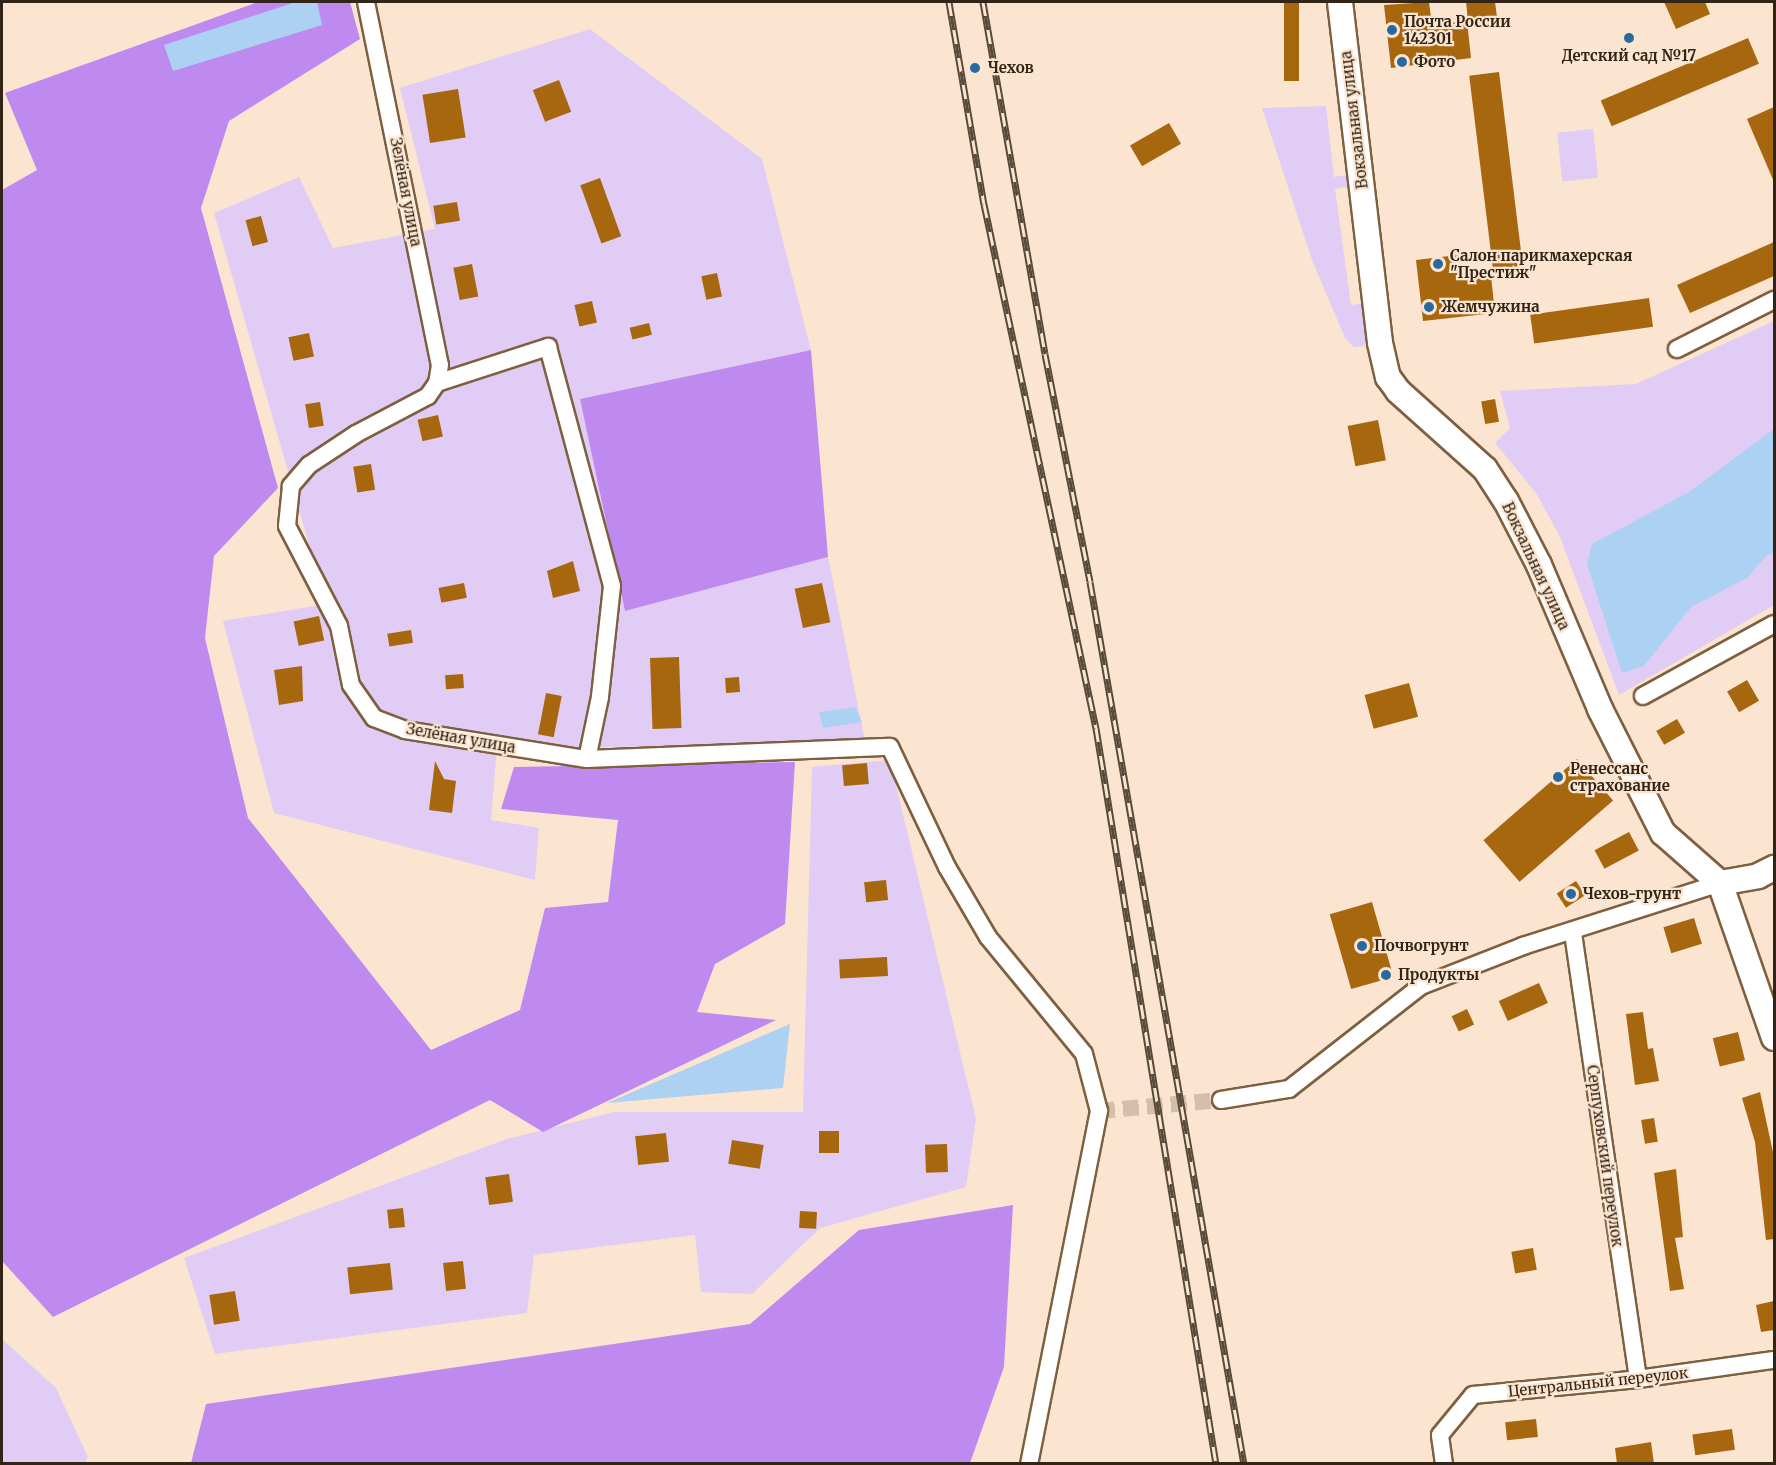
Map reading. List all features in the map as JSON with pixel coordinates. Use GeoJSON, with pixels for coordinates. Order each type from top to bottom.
{"type":"FeatureCollection","features":[{"type":"Feature","properties":{"kind":"street","name":"Зелёная улица"},"geometry":{"type":"LineString","coordinates":[[366,2],[440,365],[437,383],[428,396],[356,434],[309,465],[291,486],[288,526],[339,626],[351,685],[374,718],[405,730],[587,759],[890,747],[947,867],[988,937],[1084,1053],[1099,1111],[1029,1464]]}},
{"type":"Feature","properties":{"kind":"street","name":"Вокзальная улица"},"geometry":{"type":"LineString","coordinates":[[1340,2],[1380,343],[1388,377],[1398,391],[1485,469],[1506,501],[1539,565],[1600,710],[1663,832],[1720,883]]}},
{"type":"Feature","properties":{"kind":"street"},"geometry":{"type":"LineString","coordinates":[[1677,349],[1774,300]]}},
{"type":"Feature","properties":{"kind":"street","name":"Зелёная улица"},"geometry":{"type":"LineString","coordinates":[[437,383],[548,347],[612,586],[600,697],[587,759]]}},
{"type":"Feature","properties":{"kind":"street"},"geometry":{"type":"LineString","coordinates":[[1643,696],[1774,624]]}},
{"type":"Feature","properties":{"kind":"street"},"geometry":{"type":"LineString","coordinates":[[1221,1100],[1290,1089],[1421,986],[1523,946],[1573,933],[1720,883],[1758,876],[1774,868]]}},
{"type":"Feature","properties":{"kind":"street"},"geometry":{"type":"LineString","coordinates":[[1720,883],[1774,1038]]}},
{"type":"Feature","properties":{"kind":"street","name":"Серпуховский переулок"},"geometry":{"type":"LineString","coordinates":[[1573,933],[1638,1379]]}},
{"type":"Feature","properties":{"kind":"street","name":"Центральный переулок"},"geometry":{"type":"LineString","coordinates":[[1444,1464],[1440,1435],[1473,1395],[1638,1379],[1774,1360]]}},
{"type":"Feature","properties":{"kind":"shaded area"},"geometry":{"type":"Polygon","coordinates":[[[258,2],[350,2],[360,39],[229,121],[201,208],[278,488],[214,556],[205,638],[248,818],[431,1050],[520,1010],[545,908],[608,902],[618,820],[501,809],[514,767],[795,762],[785,924],[715,964],[697,1012],[776,1020],[543,1132],[490,1100],[53,1317],[2,1261],[2,190],[37,170],[5,93],[258,2]]]}},
{"type":"Feature","properties":{"kind":"shaded area"},"geometry":{"type":"Polygon","coordinates":[[[590,29],[762,159],[811,350],[580,399],[625,611],[828,557],[865,741],[575,748],[498,735],[491,820],[539,828],[535,880],[274,813],[223,621],[326,604],[214,213],[299,177],[333,248],[435,229],[400,88],[590,29]]]}},
{"type":"Feature","properties":{"kind":"shaded area"},"geometry":{"type":"Polygon","coordinates":[[[1326,106],[1334,177],[1361,173],[1362,184],[1335,189],[1351,305],[1366,303],[1365,346],[1354,347],[1345,338],[1312,260],[1262,108],[1326,106]]]}},
{"type":"Feature","properties":{"kind":"shaded area"},"geometry":{"type":"Polygon","coordinates":[[[1593,129],[1598,178],[1562,181],[1557,133],[1593,129]]]}},
{"type":"Feature","properties":{"kind":"shaded area"},"geometry":{"type":"Polygon","coordinates":[[[1774,321],[1774,605],[1619,695],[1560,537],[1536,493],[1495,443],[1510,428],[1500,391],[1636,384],[1774,321]]]}},
{"type":"Feature","properties":{"kind":"shaded area"},"geometry":{"type":"Polygon","coordinates":[[[811,350],[828,557],[625,611],[580,399],[811,350]]]}},
{"type":"Feature","properties":{"kind":"shaded area"},"geometry":{"type":"Polygon","coordinates":[[[890,760],[976,1119],[966,1187],[820,1228],[752,1294],[701,1292],[695,1235],[534,1255],[527,1313],[215,1354],[184,1258],[507,1139],[614,1112],[803,1112],[812,767],[890,760]]]}},
{"type":"Feature","properties":{"kind":"shaded area"},"geometry":{"type":"Polygon","coordinates":[[[1013,1205],[1004,1367],[970,1463],[191,1463],[206,1404],[750,1324],[859,1230],[1013,1205]]]}},
{"type":"Feature","properties":{"kind":"shaded area"},"geometry":{"type":"Polygon","coordinates":[[[2,1339],[56,1388],[88,1457],[85,1463],[2,1463],[2,1339]]]}},
{"type":"Feature","properties":{"kind":"water"},"geometry":{"type":"Polygon","coordinates":[[[296,2],[317,2],[322,25],[173,71],[164,45],[296,2]]]}},
{"type":"Feature","properties":{"kind":"water"},"geometry":{"type":"Polygon","coordinates":[[[1774,429],[1774,554],[1767,555],[1747,578],[1691,607],[1644,666],[1622,673],[1587,564],[1592,544],[1689,492],[1774,429]]]}},
{"type":"Feature","properties":{"kind":"water"},"geometry":{"type":"Polygon","coordinates":[[[855,707],[862,722],[823,728],[819,712],[855,707]]]}},
{"type":"Feature","properties":{"kind":"water"},"geometry":{"type":"Polygon","coordinates":[[[790,1024],[783,1088],[607,1103],[790,1024]]]}},
{"type":"Feature","properties":{"kind":"building"},"geometry":{"type":"Polygon","coordinates":[[[1284,2],[1299,2],[1299,81],[1284,81],[1284,2]]]}},
{"type":"Feature","properties":{"kind":"building"},"geometry":{"type":"Polygon","coordinates":[[[1429,2],[1432,25],[1467,21],[1471,58],[1391,68],[1384,5],[1429,2]]]}},
{"type":"Feature","properties":{"kind":"building"},"geometry":{"type":"Polygon","coordinates":[[[1466,2],[1495,2],[1497,17],[1468,21],[1466,2]]]}},
{"type":"Feature","properties":{"kind":"building"},"geometry":{"type":"Polygon","coordinates":[[[1664,2],[1705,2],[1710,14],[1676,29],[1664,2]]]}},
{"type":"Feature","properties":{"kind":"building"},"geometry":{"type":"Polygon","coordinates":[[[1748,38],[1759,64],[1612,126],[1601,101],[1748,38]]]}},
{"type":"Feature","properties":{"kind":"building"},"geometry":{"type":"Polygon","coordinates":[[[1499,72],[1523,270],[1493,273],[1469,76],[1499,72]]]}},
{"type":"Feature","properties":{"kind":"building"},"geometry":{"type":"Polygon","coordinates":[[[559,80],[571,112],[545,122],[533,90],[559,80]]]}},
{"type":"Feature","properties":{"kind":"building"},"geometry":{"type":"Polygon","coordinates":[[[458,89],[466,137],[430,143],[422,95],[458,89]]]}},
{"type":"Feature","properties":{"kind":"building"},"geometry":{"type":"Polygon","coordinates":[[[1774,107],[1774,182],[1747,119],[1774,107]]]}},
{"type":"Feature","properties":{"kind":"building"},"geometry":{"type":"Polygon","coordinates":[[[1169,123],[1181,144],[1142,166],[1130,146],[1169,123]]]}},
{"type":"Feature","properties":{"kind":"building"},"geometry":{"type":"Polygon","coordinates":[[[600,178],[621,236],[601,243],[580,185],[600,178]]]}},
{"type":"Feature","properties":{"kind":"building"},"geometry":{"type":"Polygon","coordinates":[[[457,202],[460,221],[436,225],[433,206],[457,202]]]}},
{"type":"Feature","properties":{"kind":"building"},"geometry":{"type":"Polygon","coordinates":[[[261,216],[268,242],[253,246],[246,220],[261,216]]]}},
{"type":"Feature","properties":{"kind":"building"},"geometry":{"type":"Polygon","coordinates":[[[1774,242],[1774,276],[1690,313],[1677,285],[1774,242]]]}},
{"type":"Feature","properties":{"kind":"building"},"geometry":{"type":"Polygon","coordinates":[[[1458,255],[1461,280],[1491,276],[1495,313],[1423,321],[1416,260],[1458,255]]]}},
{"type":"Feature","properties":{"kind":"building"},"geometry":{"type":"Polygon","coordinates":[[[472,264],[478,296],[460,300],[453,268],[472,264]]]}},
{"type":"Feature","properties":{"kind":"building"},"geometry":{"type":"Polygon","coordinates":[[[717,273],[722,296],[706,300],[701,276],[717,273]]]}},
{"type":"Feature","properties":{"kind":"building"},"geometry":{"type":"Polygon","coordinates":[[[1649,298],[1653,327],[1534,343],[1530,315],[1649,298]]]}},
{"type":"Feature","properties":{"kind":"building"},"geometry":{"type":"Polygon","coordinates":[[[592,301],[597,322],[579,326],[574,305],[592,301]]]}},
{"type":"Feature","properties":{"kind":"building"},"geometry":{"type":"Polygon","coordinates":[[[649,323],[652,335],[632,339],[630,328],[649,323]]]}},
{"type":"Feature","properties":{"kind":"building"},"geometry":{"type":"Polygon","coordinates":[[[309,333],[314,356],[293,361],[288,337],[309,333]]]}},
{"type":"Feature","properties":{"kind":"building"},"geometry":{"type":"Polygon","coordinates":[[[1495,399],[1499,422],[1485,424],[1481,401],[1495,399]]]}},
{"type":"Feature","properties":{"kind":"building"},"geometry":{"type":"Polygon","coordinates":[[[320,402],[324,426],[309,428],[305,404],[320,402]]]}},
{"type":"Feature","properties":{"kind":"building"},"geometry":{"type":"Polygon","coordinates":[[[438,415],[443,436],[422,441],[418,420],[438,415]]]}},
{"type":"Feature","properties":{"kind":"building"},"geometry":{"type":"Polygon","coordinates":[[[1378,420],[1386,460],[1355,466],[1348,426],[1378,420]]]}},
{"type":"Feature","properties":{"kind":"building"},"geometry":{"type":"Polygon","coordinates":[[[371,464],[375,490],[357,492],[353,467],[371,464]]]}},
{"type":"Feature","properties":{"kind":"building"},"geometry":{"type":"Polygon","coordinates":[[[573,561],[580,591],[553,598],[547,571],[573,561]]]}},
{"type":"Feature","properties":{"kind":"building"},"geometry":{"type":"Polygon","coordinates":[[[464,583],[467,598],[441,603],[438,588],[464,583]]]}},
{"type":"Feature","properties":{"kind":"building"},"geometry":{"type":"Polygon","coordinates":[[[822,583],[830,622],[803,628],[795,589],[822,583]]]}},
{"type":"Feature","properties":{"kind":"building"},"geometry":{"type":"Polygon","coordinates":[[[319,616],[324,640],[299,646],[294,621],[319,616]]]}},
{"type":"Feature","properties":{"kind":"building"},"geometry":{"type":"Polygon","coordinates":[[[411,630],[413,643],[389,647],[387,634],[411,630]]]}},
{"type":"Feature","properties":{"kind":"building"},"geometry":{"type":"Polygon","coordinates":[[[679,657],[681,728],[652,729],[650,658],[679,657]]]}},
{"type":"Feature","properties":{"kind":"building"},"geometry":{"type":"Polygon","coordinates":[[[302,666],[303,701],[279,705],[274,670],[302,666]]]}},
{"type":"Feature","properties":{"kind":"building"},"geometry":{"type":"Polygon","coordinates":[[[463,674],[464,688],[446,689],[445,675],[463,674]]]}},
{"type":"Feature","properties":{"kind":"building"},"geometry":{"type":"Polygon","coordinates":[[[739,677],[740,692],[726,693],[725,678],[739,677]]]}},
{"type":"Feature","properties":{"kind":"building"},"geometry":{"type":"Polygon","coordinates":[[[1747,680],[1759,701],[1739,712],[1727,692],[1747,680]]]}},
{"type":"Feature","properties":{"kind":"building"},"geometry":{"type":"Polygon","coordinates":[[[1409,683],[1418,717],[1374,729],[1365,695],[1409,683]]]}},
{"type":"Feature","properties":{"kind":"building"},"geometry":{"type":"Polygon","coordinates":[[[546,693],[562,696],[554,737],[538,734],[546,693]]]}},
{"type":"Feature","properties":{"kind":"building"},"geometry":{"type":"Polygon","coordinates":[[[1677,719],[1685,733],[1664,745],[1656,731],[1677,719]]]}},
{"type":"Feature","properties":{"kind":"building"},"geometry":{"type":"Polygon","coordinates":[[[1577,759],[1613,801],[1519,882],[1483,840],[1577,759]]]}},
{"type":"Feature","properties":{"kind":"building"},"geometry":{"type":"Polygon","coordinates":[[[435,761],[444,779],[456,781],[452,813],[429,810],[435,761]]]}},
{"type":"Feature","properties":{"kind":"building"},"geometry":{"type":"Polygon","coordinates":[[[867,763],[869,784],[844,786],[842,765],[867,763]]]}},
{"type":"Feature","properties":{"kind":"building"},"geometry":{"type":"Polygon","coordinates":[[[1629,832],[1639,851],[1604,869],[1595,850],[1629,832]]]}},
{"type":"Feature","properties":{"kind":"building"},"geometry":{"type":"Polygon","coordinates":[[[886,880],[888,900],[866,902],[864,882],[886,880]]]}},
{"type":"Feature","properties":{"kind":"building","name":"Чехов-грунт"},"geometry":{"type":"Polygon","coordinates":[[[1576,881],[1585,895],[1566,908],[1557,894],[1576,881]]]}},
{"type":"Feature","properties":{"kind":"building","name":"Почвогрунт"},"geometry":{"type":"Polygon","coordinates":[[[1372,902],[1393,977],[1351,989],[1330,914],[1372,902]]]}},
{"type":"Feature","properties":{"kind":"building"},"geometry":{"type":"Polygon","coordinates":[[[1694,918],[1702,944],[1671,953],[1663,927],[1694,918]]]}},
{"type":"Feature","properties":{"kind":"building"},"geometry":{"type":"Polygon","coordinates":[[[887,957],[888,976],[840,978],[839,960],[887,957]]]}},
{"type":"Feature","properties":{"kind":"building"},"geometry":{"type":"Polygon","coordinates":[[[1539,983],[1548,1003],[1508,1021],[1499,1001],[1539,983]]]}},
{"type":"Feature","properties":{"kind":"building"},"geometry":{"type":"Polygon","coordinates":[[[1467,1009],[1474,1024],[1459,1032],[1452,1016],[1467,1009]]]}},
{"type":"Feature","properties":{"kind":"building"},"geometry":{"type":"Polygon","coordinates":[[[1643,1012],[1648,1049],[1653,1048],[1659,1081],[1635,1085],[1626,1014],[1643,1012]]]}},
{"type":"Feature","properties":{"kind":"building"},"geometry":{"type":"Polygon","coordinates":[[[1738,1032],[1745,1060],[1720,1066],[1713,1038],[1738,1032]]]}},
{"type":"Feature","properties":{"kind":"building"},"geometry":{"type":"Polygon","coordinates":[[[1760,1092],[1774,1157],[1774,1239],[1766,1240],[1755,1142],[1742,1098],[1760,1092]]]}},
{"type":"Feature","properties":{"kind":"building"},"geometry":{"type":"Polygon","coordinates":[[[1654,1118],[1658,1142],[1645,1144],[1641,1120],[1654,1118]]]}},
{"type":"Feature","properties":{"kind":"building"},"geometry":{"type":"Polygon","coordinates":[[[819,1131],[839,1131],[839,1153],[819,1153],[819,1131]]]}},
{"type":"Feature","properties":{"kind":"building"},"geometry":{"type":"Polygon","coordinates":[[[666,1133],[669,1162],[638,1165],[635,1136],[666,1133]]]}},
{"type":"Feature","properties":{"kind":"building"},"geometry":{"type":"Polygon","coordinates":[[[732,1140],[764,1145],[760,1169],[728,1164],[732,1140]]]}},
{"type":"Feature","properties":{"kind":"building"},"geometry":{"type":"Polygon","coordinates":[[[947,1144],[948,1172],[926,1173],[925,1145],[947,1144]]]}},
{"type":"Feature","properties":{"kind":"building"},"geometry":{"type":"Polygon","coordinates":[[[1676,1169],[1683,1237],[1675,1238],[1684,1289],[1670,1291],[1654,1173],[1676,1169]]]}},
{"type":"Feature","properties":{"kind":"building"},"geometry":{"type":"Polygon","coordinates":[[[509,1174],[513,1202],[489,1205],[485,1177],[509,1174]]]}},
{"type":"Feature","properties":{"kind":"building"},"geometry":{"type":"Polygon","coordinates":[[[403,1208],[405,1227],[389,1229],[387,1210],[403,1208]]]}},
{"type":"Feature","properties":{"kind":"building"},"geometry":{"type":"Polygon","coordinates":[[[800,1211],[817,1212],[816,1229],[799,1228],[800,1211]]]}},
{"type":"Feature","properties":{"kind":"building"},"geometry":{"type":"Polygon","coordinates":[[[1533,1248],[1537,1270],[1515,1273],[1511,1252],[1533,1248]]]}},
{"type":"Feature","properties":{"kind":"building"},"geometry":{"type":"Polygon","coordinates":[[[463,1261],[466,1289],[446,1291],[443,1263],[463,1261]]]}},
{"type":"Feature","properties":{"kind":"building"},"geometry":{"type":"Polygon","coordinates":[[[390,1263],[393,1290],[350,1294],[347,1267],[390,1263]]]}},
{"type":"Feature","properties":{"kind":"building"},"geometry":{"type":"Polygon","coordinates":[[[235,1291],[240,1321],[214,1325],[209,1295],[235,1291]]]}},
{"type":"Feature","properties":{"kind":"building"},"geometry":{"type":"Polygon","coordinates":[[[1774,1301],[1774,1330],[1761,1332],[1756,1305],[1774,1301]]]}},
{"type":"Feature","properties":{"kind":"building"},"geometry":{"type":"Polygon","coordinates":[[[1536,1419],[1538,1437],[1507,1440],[1505,1422],[1536,1419]]]}},
{"type":"Feature","properties":{"kind":"building"},"geometry":{"type":"Polygon","coordinates":[[[1732,1429],[1735,1450],[1695,1455],[1692,1435],[1732,1429]]]}},
{"type":"Feature","properties":{"kind":"building"},"geometry":{"type":"Polygon","coordinates":[[[1651,1442],[1654,1464],[1617,1464],[1615,1448],[1651,1442]]]}},
{"type":"Feature","properties":{"kind":"tunnel"},"geometry":{"type":"LineString","coordinates":[[1099,1111],[1221,1100]]}},
{"type":"Feature","properties":{"kind":"railway"},"geometry":{"type":"LineString","coordinates":[[949,2],[984,204],[1096,728],[1216,1464]]}},
{"type":"Feature","properties":{"kind":"railway"},"geometry":{"type":"LineString","coordinates":[[983,2],[1045,354],[1090,582],[1244,1464]]}},
{"type":"Feature","properties":{"kind":"place","name":"Почта России 142301"},"geometry":{"type":"Point","coordinates":[1392,30]}},
{"type":"Feature","properties":{"kind":"place","name":"Детский сад №17"},"geometry":{"type":"Point","coordinates":[1629,38]}},
{"type":"Feature","properties":{"kind":"place","name":"Фото"},"geometry":{"type":"Point","coordinates":[1402,62]}},
{"type":"Feature","properties":{"kind":"place","name":"Чехов"},"geometry":{"type":"Point","coordinates":[975,68]}},
{"type":"Feature","properties":{"kind":"place","name":"Салон парикмахерская \"Престиж\""},"geometry":{"type":"Point","coordinates":[1438,264]}},
{"type":"Feature","properties":{"kind":"place","name":"Жемчужина"},"geometry":{"type":"Point","coordinates":[1429,307]}},
{"type":"Feature","properties":{"kind":"place","name":"Ренессанс страхование"},"geometry":{"type":"Point","coordinates":[1558,777]}},
{"type":"Feature","properties":{"kind":"place","name":"Чехов-грунт"},"geometry":{"type":"Point","coordinates":[1571,894]}},
{"type":"Feature","properties":{"kind":"place","name":"Почвогрунт"},"geometry":{"type":"Point","coordinates":[1362,946]}},
{"type":"Feature","properties":{"kind":"place","name":"Продукты"},"geometry":{"type":"Point","coordinates":[1386,975]}}]}
